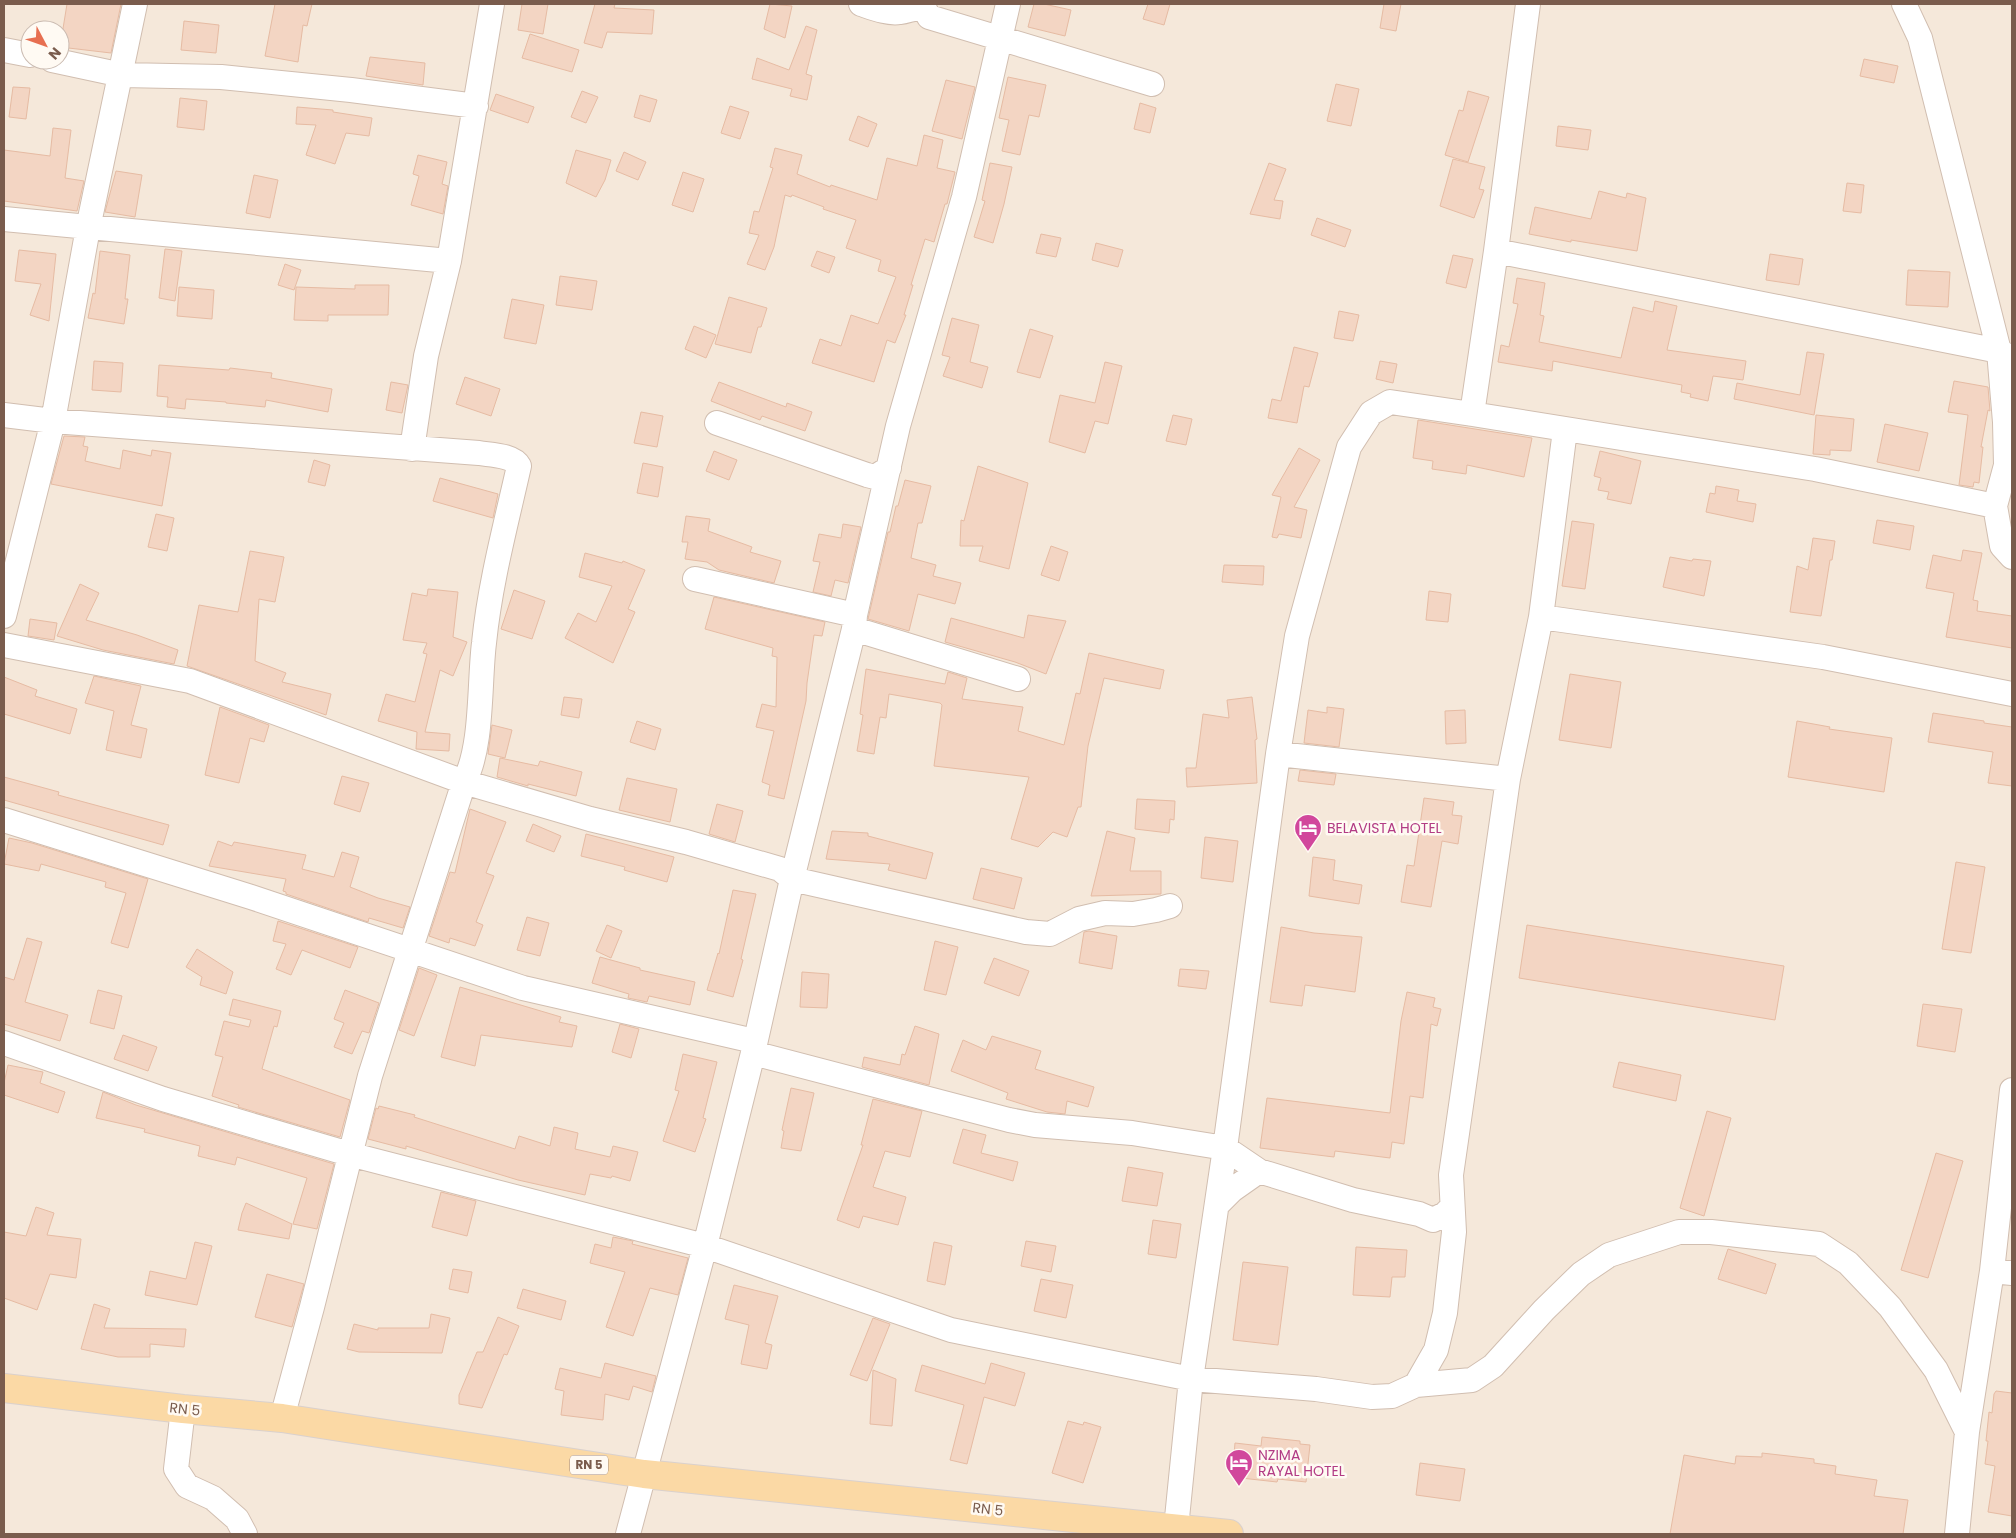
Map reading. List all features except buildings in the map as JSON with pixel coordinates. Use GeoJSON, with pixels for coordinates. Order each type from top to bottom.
{"type":"FeatureCollection","features":[{"type":"Feature","properties":{"kind":"main road","name":"RN 5"},"geometry":{"type":"LineString","coordinates":[[4,1388],[183,1409],[282,1418],[644,1474],[1145,1530],[1176,1528],[1229,1534]]}},
{"type":"Feature","properties":{"kind":"street"},"geometry":{"type":"LineString","coordinates":[[4,616],[53,421],[88,228],[122,74],[135,4]]}},
{"type":"Feature","properties":{"kind":"street"},"geometry":{"type":"LineString","coordinates":[[412,449],[426,356],[449,261],[492,4]]}},
{"type":"Feature","properties":{"kind":"street"},"geometry":{"type":"LineString","coordinates":[[861,4],[876,9],[900,12],[916,7],[924,8],[929,17],[1152,84]]}},
{"type":"Feature","properties":{"kind":"street"},"geometry":{"type":"LineString","coordinates":[[628,1534],[705,1246],[855,622],[898,426],[964,198],[1008,4]]}},
{"type":"Feature","properties":{"kind":"street"},"geometry":{"type":"LineString","coordinates":[[1472,414],[1496,251],[1528,4]]}},
{"type":"Feature","properties":{"kind":"street"},"geometry":{"type":"LineString","coordinates":[[1904,4],[1920,38],[2005,354],[2006,465],[1995,506],[2002,546],[2012,557]]}},
{"type":"Feature","properties":{"kind":"street"},"geometry":{"type":"LineString","coordinates":[[4,50],[20,54]]}},
{"type":"Feature","properties":{"kind":"street"},"geometry":{"type":"LineString","coordinates":[[70,64],[122,74],[221,77],[351,90],[476,106]]}},
{"type":"Feature","properties":{"kind":"street"},"geometry":{"type":"LineString","coordinates":[[4,219],[449,261]]}},
{"type":"Feature","properties":{"kind":"street"},"geometry":{"type":"LineString","coordinates":[[1496,251],[2005,354]]}},
{"type":"Feature","properties":{"kind":"street"},"geometry":{"type":"LineString","coordinates":[[1176,1528],[1191,1379],[1225,1148],[1278,754],[1297,636],[1349,447],[1371,413],[1390,402],[1472,414],[1816,469],[1995,506]]}},
{"type":"Feature","properties":{"kind":"street"},"geometry":{"type":"LineString","coordinates":[[4,416],[479,453],[509,459],[518,463],[519,466],[494,583],[484,642],[475,746],[470,770],[464,782],[370,1076],[282,1418]]}},
{"type":"Feature","properties":{"kind":"street"},"geometry":{"type":"LineString","coordinates":[[717,423],[867,475],[876,477],[889,468]]}},
{"type":"Feature","properties":{"kind":"street"},"geometry":{"type":"LineString","coordinates":[[1416,1385],[1436,1350],[1444,1313],[1453,1240],[1451,1175],[1508,779],[1541,617],[1565,430]]}},
{"type":"Feature","properties":{"kind":"street"},"geometry":{"type":"LineString","coordinates":[[695,579],[855,622],[1018,679]]}},
{"type":"Feature","properties":{"kind":"street"},"geometry":{"type":"LineString","coordinates":[[1541,617],[1824,657],[2012,694]]}},
{"type":"Feature","properties":{"kind":"street"},"geometry":{"type":"LineString","coordinates":[[4,645],[190,681],[464,782],[590,819],[686,842],[780,869],[792,879],[1034,933],[1050,934],[1079,919],[1106,913],[1134,914],[1170,906]]}},
{"type":"Feature","properties":{"kind":"street"},"geometry":{"type":"LineString","coordinates":[[1278,754],[1508,779]]}},
{"type":"Feature","properties":{"kind":"street"},"geometry":{"type":"LineString","coordinates":[[4,820],[410,949],[523,988],[754,1047],[1018,1121],[1035,1125],[1132,1133],[1225,1148],[1259,1171],[1352,1200],[1419,1214],[1433,1220],[1453,1240]]}},
{"type":"Feature","properties":{"kind":"street"},"geometry":{"type":"LineString","coordinates":[[4,1043],[163,1099],[349,1154],[705,1246],[951,1330],[1191,1379],[1316,1389],[1372,1397],[1392,1396],[1416,1385],[1472,1380],[1493,1366],[1544,1310],[1581,1274],[1609,1255],[1679,1232],[1711,1232],[1819,1244],[1848,1263],[1890,1307],[1936,1370],[1967,1432]]}},
{"type":"Feature","properties":{"kind":"street"},"geometry":{"type":"LineString","coordinates":[[1957,1534],[1967,1432],[2002,1272],[2012,1090]]}},
{"type":"Feature","properties":{"kind":"street"},"geometry":{"type":"LineString","coordinates":[[1217,1205],[1232,1190],[1259,1171]]}},
{"type":"Feature","properties":{"kind":"street"},"geometry":{"type":"LineString","coordinates":[[1433,1220],[1445,1214],[1452,1207]]}},
{"type":"Feature","properties":{"kind":"street"},"geometry":{"type":"LineString","coordinates":[[183,1409],[176,1469],[187,1486],[213,1498],[237,1519],[246,1534]]}},
{"type":"Feature","properties":{"kind":"shaded area"},"geometry":{"type":"Polygon","coordinates":[[[4,4],[2012,4],[2012,1534],[4,1534],[4,4]]]}},
{"type":"Feature","properties":{"kind":"place","name":"BELAVISTA HOTEL"},"geometry":{"type":"Point","coordinates":[1308,852]}},
{"type":"Feature","properties":{"kind":"place","name":"NZIMA RAYAL HOTEL"},"geometry":{"type":"Point","coordinates":[1239,1487]}}]}
